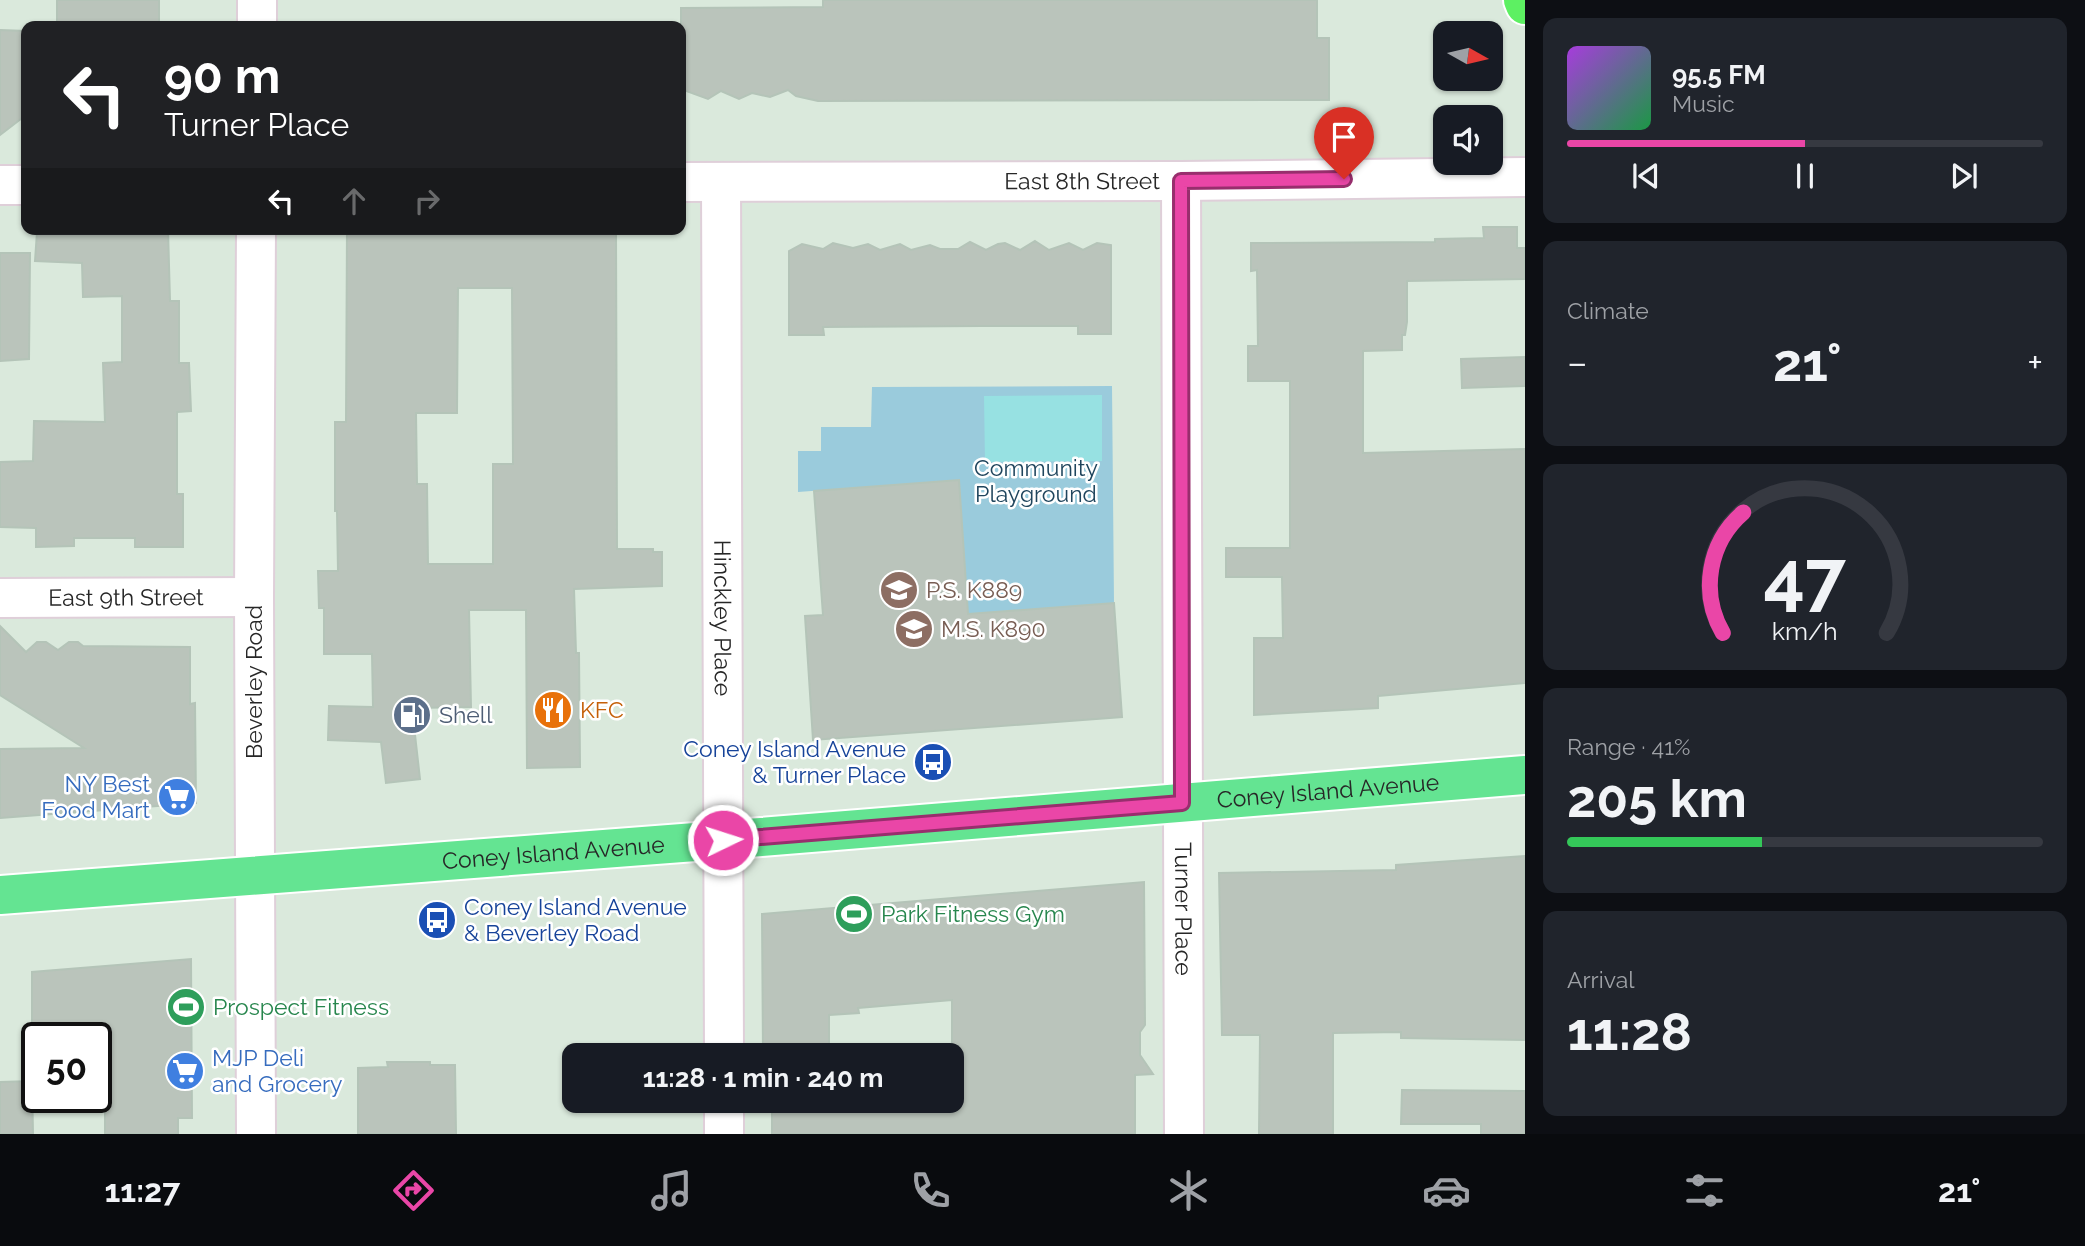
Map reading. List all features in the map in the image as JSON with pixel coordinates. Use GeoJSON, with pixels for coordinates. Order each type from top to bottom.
{"type":"FeatureCollection","features":[{"type":"Feature","properties":{"kind":"main road","name":"Coney Island Avenue"},"geometry":{"type":"LineString","coordinates":[[0,895],[1525,775]]}},
{"type":"Feature","properties":{"kind":"street"},"geometry":{"type":"LineString","coordinates":[[257,0],[257,21]]}},
{"type":"Feature","properties":{"kind":"street","name":"East 8th Street"},"geometry":{"type":"LineString","coordinates":[[686,182],[1525,177]]}},
{"type":"Feature","properties":{"kind":"street","name":"Turner Place"},"geometry":{"type":"LineString","coordinates":[[1181,181],[1184,1134]]}},
{"type":"Feature","properties":{"kind":"street","name":"Hinckley Place"},"geometry":{"type":"LineString","coordinates":[[721,182],[724,1043]]}},
{"type":"Feature","properties":{"kind":"street"},"geometry":{"type":"LineString","coordinates":[[0,185],[21,185]]}},
{"type":"Feature","properties":{"kind":"street","name":"Beverley Road"},"geometry":{"type":"LineString","coordinates":[[256,235],[256,1134]]}},
{"type":"Feature","properties":{"kind":"street","name":"East 9th Street"},"geometry":{"type":"LineString","coordinates":[[0,598],[254,597]]}},
{"type":"Feature","properties":{"kind":"street"},"geometry":{"type":"LineString","coordinates":[[724,1113],[724,1134]]}},
{"type":"Feature","properties":{"kind":"green space","name":"Community Playground"},"geometry":{"type":"Polygon","coordinates":[[[1112,386],[1114,603],[968,614],[958,480],[798,492],[798,451],[821,451],[821,427],[871,427],[872,387],[1112,386]]]}},
{"type":"Feature","properties":{"kind":"shaded area"},"geometry":{"type":"Polygon","coordinates":[[[1102,395],[1102,461],[985,462],[984,396],[1102,395]]]}},
{"type":"Feature","properties":{"kind":"building"},"geometry":{"type":"Polygon","coordinates":[[[57,0],[159,0],[159,21],[57,21],[57,0]]]}},
{"type":"Feature","properties":{"kind":"building"},"geometry":{"type":"Polygon","coordinates":[[[823,0],[1317,0],[1317,38],[1329,38],[1329,100],[818,101],[796,96],[788,90],[770,97],[752,93],[739,99],[721,91],[708,99],[686,91],[686,21],[681,21],[681,8],[823,7],[823,0]]]}},
{"type":"Feature","properties":{"kind":"building"},"geometry":{"type":"Polygon","coordinates":[[[0,30],[21,31],[21,119],[0,135],[0,30]]]}},
{"type":"Feature","properties":{"kind":"building"},"geometry":{"type":"Polygon","coordinates":[[[1483,227],[1517,227],[1517,248],[1525,248],[1525,279],[1407,281],[1407,322],[1405,335],[1402,335],[1402,350],[1363,351],[1363,453],[1525,449],[1525,683],[1378,696],[1378,708],[1254,715],[1254,638],[1283,638],[1282,577],[1226,577],[1226,548],[1290,548],[1290,381],[1248,381],[1248,346],[1258,346],[1257,270],[1251,271],[1251,243],[1435,242],[1435,239],[1484,238],[1483,227]]]}},
{"type":"Feature","properties":{"kind":"building"},"geometry":{"type":"Polygon","coordinates":[[[37,235],[168,235],[170,301],[179,301],[179,363],[189,363],[191,411],[177,412],[177,494],[183,494],[183,547],[135,547],[135,538],[74,538],[74,546],[36,547],[36,528],[0,527],[0,462],[33,461],[34,421],[105,422],[103,363],[122,362],[122,296],[83,297],[82,263],[35,261],[37,235]]]}},
{"type":"Feature","properties":{"kind":"building"},"geometry":{"type":"Polygon","coordinates":[[[347,235],[616,235],[617,549],[653,549],[653,552],[662,552],[662,586],[574,589],[576,653],[579,653],[580,767],[527,768],[526,610],[469,610],[471,707],[412,708],[420,779],[386,783],[381,742],[328,740],[329,706],[373,707],[372,654],[324,654],[324,608],[319,608],[318,571],[338,571],[335,422],[346,422],[347,235]],[[458,288],[457,413],[416,413],[417,484],[427,484],[428,564],[493,564],[493,464],[513,464],[512,288],[458,288]]]}},
{"type":"Feature","properties":{"kind":"building"},"geometry":{"type":"Polygon","coordinates":[[[1035,241],[1049,250],[1069,243],[1083,250],[1097,243],[1111,245],[1111,334],[1078,334],[1078,326],[982,326],[823,327],[824,335],[789,335],[789,251],[802,244],[823,249],[833,243],[853,248],[868,244],[880,250],[900,244],[911,250],[930,245],[940,249],[958,249],[970,242],[986,250],[1005,243],[1020,250],[1035,241]]]}},
{"type":"Feature","properties":{"kind":"building"},"geometry":{"type":"Polygon","coordinates":[[[0,253],[30,253],[29,359],[0,361],[0,253]]]}},
{"type":"Feature","properties":{"kind":"building"},"geometry":{"type":"Polygon","coordinates":[[[1525,357],[1525,386],[1462,388],[1461,359],[1525,357]]]}},
{"type":"Feature","properties":{"kind":"building"},"geometry":{"type":"Polygon","coordinates":[[[959,480],[968,614],[1114,603],[1122,717],[813,740],[805,616],[823,615],[814,491],[959,480]]]}},
{"type":"Feature","properties":{"kind":"building"},"geometry":{"type":"Polygon","coordinates":[[[0,626],[26,652],[37,642],[46,642],[58,650],[69,642],[78,642],[83,646],[190,647],[190,704],[195,703],[196,803],[0,818],[0,749],[84,748],[0,695],[0,626]]]}},
{"type":"Feature","properties":{"kind":"building"},"geometry":{"type":"Polygon","coordinates":[[[1525,856],[1525,1040],[1401,1038],[1401,1032],[1333,1033],[1333,1134],[1259,1134],[1260,1035],[1222,1035],[1219,873],[1396,870],[1396,865],[1525,856]]]}},
{"type":"Feature","properties":{"kind":"building"},"geometry":{"type":"Polygon","coordinates":[[[1144,882],[1145,1025],[1140,1032],[1140,1055],[1153,1074],[1135,1075],[1135,1134],[772,1134],[772,1113],[964,1113],[964,1043],[952,1043],[952,1000],[858,1008],[859,1013],[829,1015],[829,1043],[763,1043],[762,914],[1144,882]]]}},
{"type":"Feature","properties":{"kind":"building"},"geometry":{"type":"Polygon","coordinates":[[[191,959],[192,1118],[178,1118],[178,1134],[105,1134],[105,1113],[112,1113],[112,1022],[32,1022],[32,972],[191,959]]]}},
{"type":"Feature","properties":{"kind":"building"},"geometry":{"type":"Polygon","coordinates":[[[387,1062],[455,1065],[456,1134],[358,1134],[358,1068],[388,1067],[387,1062]]]}},
{"type":"Feature","properties":{"kind":"building"},"geometry":{"type":"Polygon","coordinates":[[[21,1081],[21,1113],[33,1113],[33,1134],[0,1134],[0,1082],[21,1081]]]}},
{"type":"Feature","properties":{"kind":"building"},"geometry":{"type":"Polygon","coordinates":[[[1402,1090],[1525,1091],[1525,1134],[1481,1134],[1481,1124],[1401,1124],[1402,1090]]]}},
{"type":"Feature","properties":{"kind":"place","name":"P.S. K889"},"geometry":{"type":"Point","coordinates":[899,590]}},
{"type":"Feature","properties":{"kind":"place","name":"M.S. K890"},"geometry":{"type":"Point","coordinates":[914,629]}},
{"type":"Feature","properties":{"kind":"place","name":"KFC"},"geometry":{"type":"Point","coordinates":[553,710]}},
{"type":"Feature","properties":{"kind":"place","name":"Shell"},"geometry":{"type":"Point","coordinates":[412,715]}},
{"type":"Feature","properties":{"kind":"place","name":"Coney Island Avenue & Turner Place"},"geometry":{"type":"Point","coordinates":[933,762]}},
{"type":"Feature","properties":{"kind":"place","name":"NY Best Food Mart"},"geometry":{"type":"Point","coordinates":[177,797]}},
{"type":"Feature","properties":{"kind":"place","name":"Park Fitness Gym"},"geometry":{"type":"Point","coordinates":[854,914]}},
{"type":"Feature","properties":{"kind":"place","name":"Coney Island Avenue & Beverley Road"},"geometry":{"type":"Point","coordinates":[437,920]}},
{"type":"Feature","properties":{"kind":"place","name":"Prospect Fitness"},"geometry":{"type":"Point","coordinates":[186,1007]}},
{"type":"Feature","properties":{"kind":"place","name":"MJP Deli and Grocery"},"geometry":{"type":"Point","coordinates":[185,1071]}},
{"type":"Feature","properties":{"kind":"route"},"geometry":{"type":"LineString","coordinates":[[723,840],[1182,803],[1181,181],[1344,179]]}}]}
